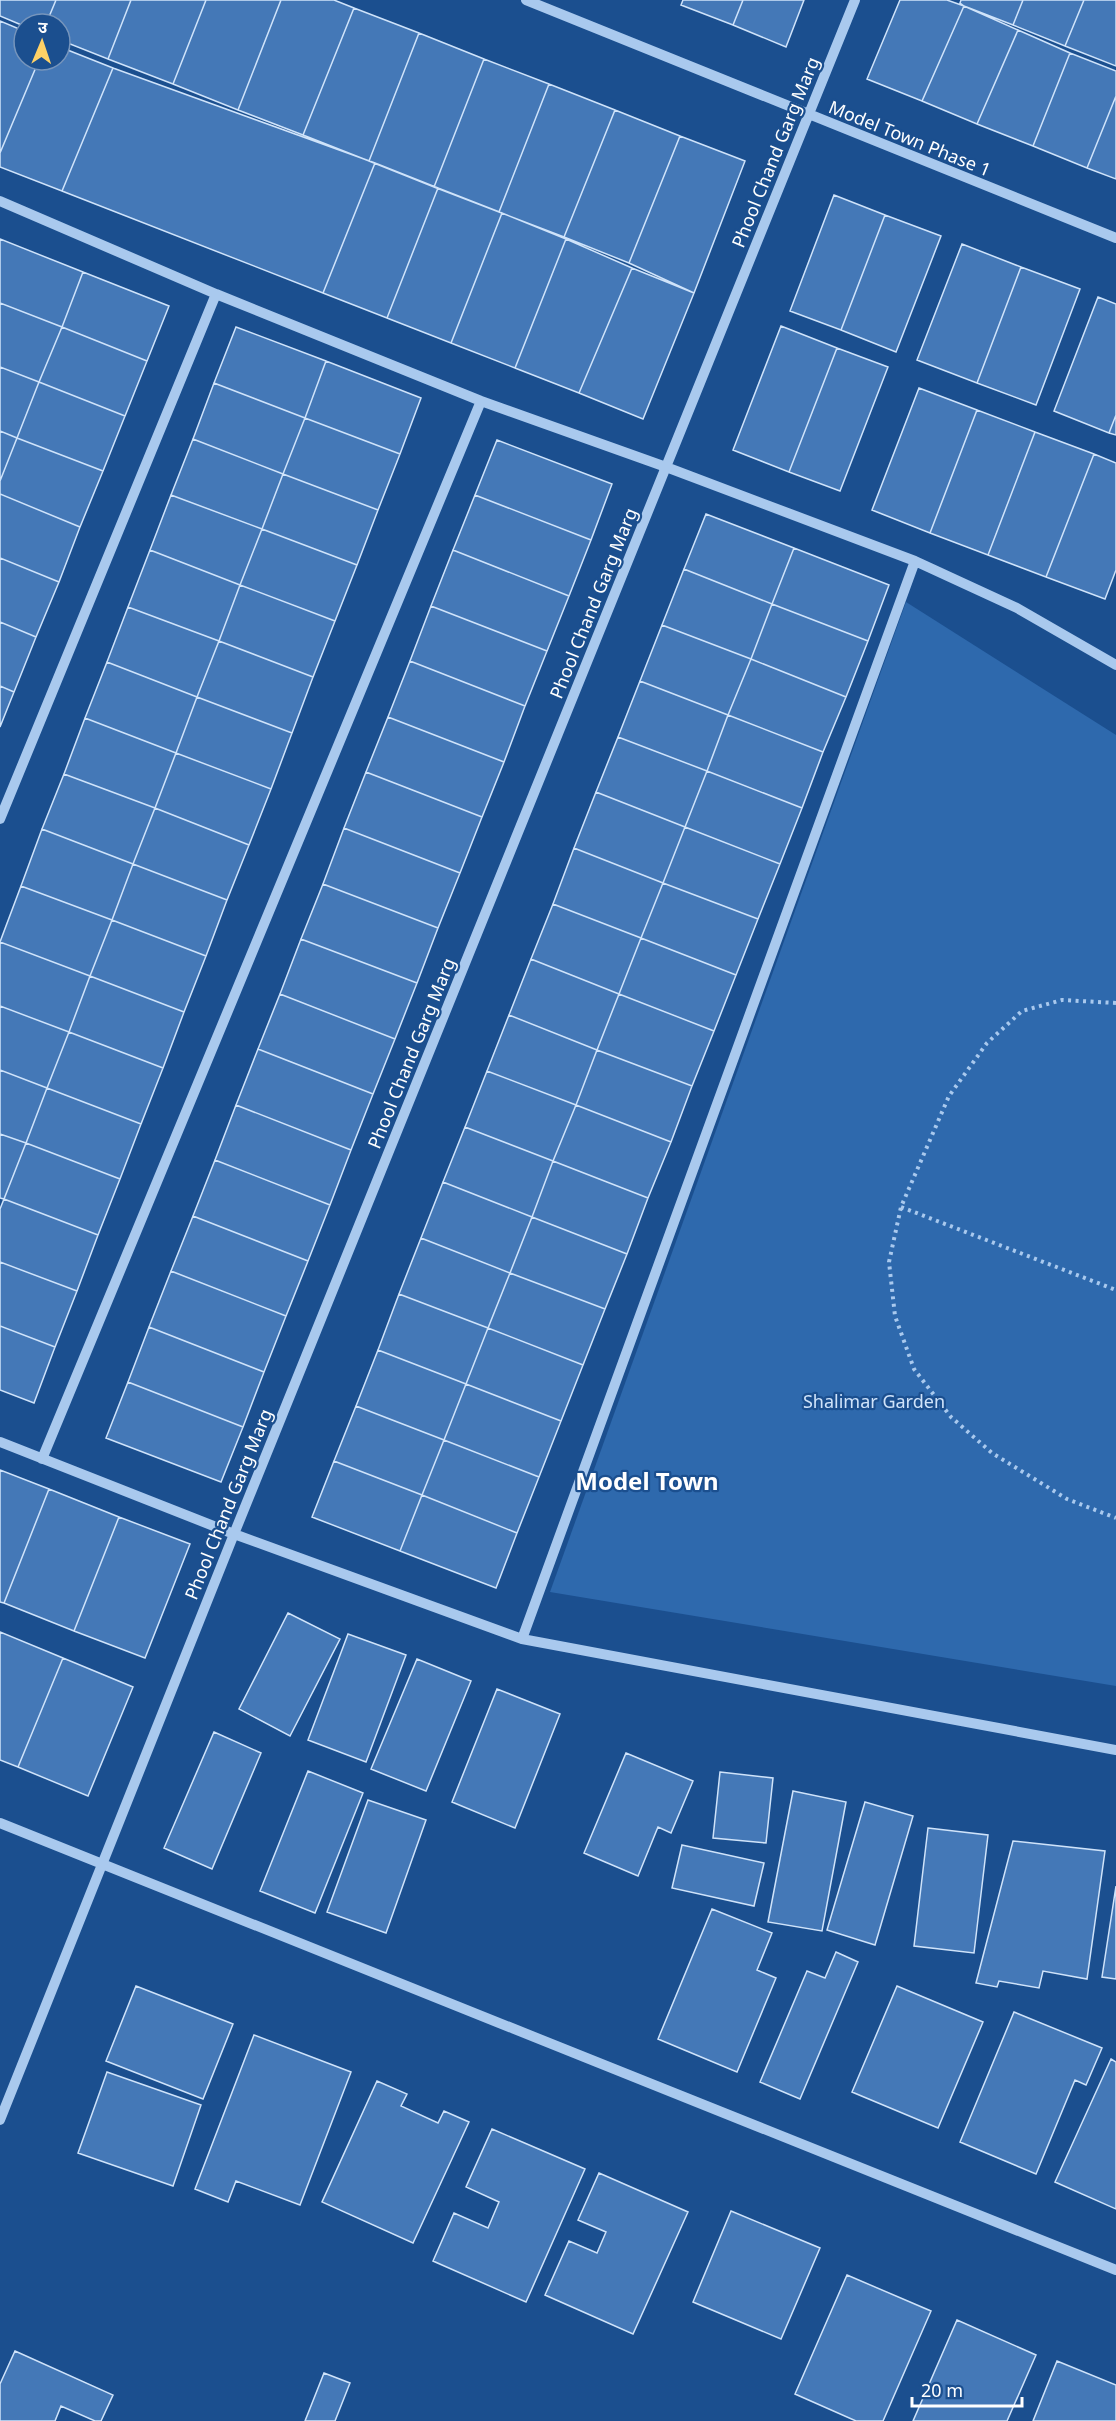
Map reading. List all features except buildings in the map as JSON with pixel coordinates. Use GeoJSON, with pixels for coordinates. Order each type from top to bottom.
{"type":"FeatureCollection","features":[{"type":"Feature","properties":{"kind":"street","name":"Model Town Phase 1"},"geometry":{"type":"LineString","coordinates":[[526,0],[1116,238]]}},
{"type":"Feature","properties":{"kind":"street","name":"Phool Chand Garg Marg"},"geometry":{"type":"LineString","coordinates":[[0,2120],[234,1534],[855,0]]}},
{"type":"Feature","properties":{"kind":"street"},"geometry":{"type":"LineString","coordinates":[[0,201],[216,294],[481,402],[666,467],[915,561],[1017,608],[1116,665]]}},
{"type":"Feature","properties":{"kind":"street"},"geometry":{"type":"LineString","coordinates":[[0,819],[216,294]]}},
{"type":"Feature","properties":{"kind":"street"},"geometry":{"type":"LineString","coordinates":[[42,1459],[481,402]]}},
{"type":"Feature","properties":{"kind":"street"},"geometry":{"type":"LineString","coordinates":[[522,1639],[915,561]]}},
{"type":"Feature","properties":{"kind":"street"},"geometry":{"type":"LineString","coordinates":[[0,1442],[234,1534],[522,1639],[1116,1750]]}},
{"type":"Feature","properties":{"kind":"street"},"geometry":{"type":"LineString","coordinates":[[0,1823],[1115,2266]]}},
{"type":"Feature","properties":{"kind":"path"},"geometry":{"type":"LineString","coordinates":[[1116,1003],[1062,1000],[1022,1011],[987,1043],[949,1096],[901,1207],[889,1262],[895,1316],[914,1369],[951,1417],[992,1453],[1067,1498],[1116,1518]]}},
{"type":"Feature","properties":{"kind":"path"},"geometry":{"type":"LineString","coordinates":[[901,1207],[1116,1290]]}},
{"type":"Feature","properties":{"kind":"green space","name":"Shalimar Garden"},"geometry":{"type":"Polygon","coordinates":[[[906,602],[1116,735],[1116,1686],[550,1592],[906,602]]]}},
{"type":"Feature","properties":{"kind":"district","name":"Model Town"},"geometry":{"type":"Point","coordinates":[647,1480]}}]}
